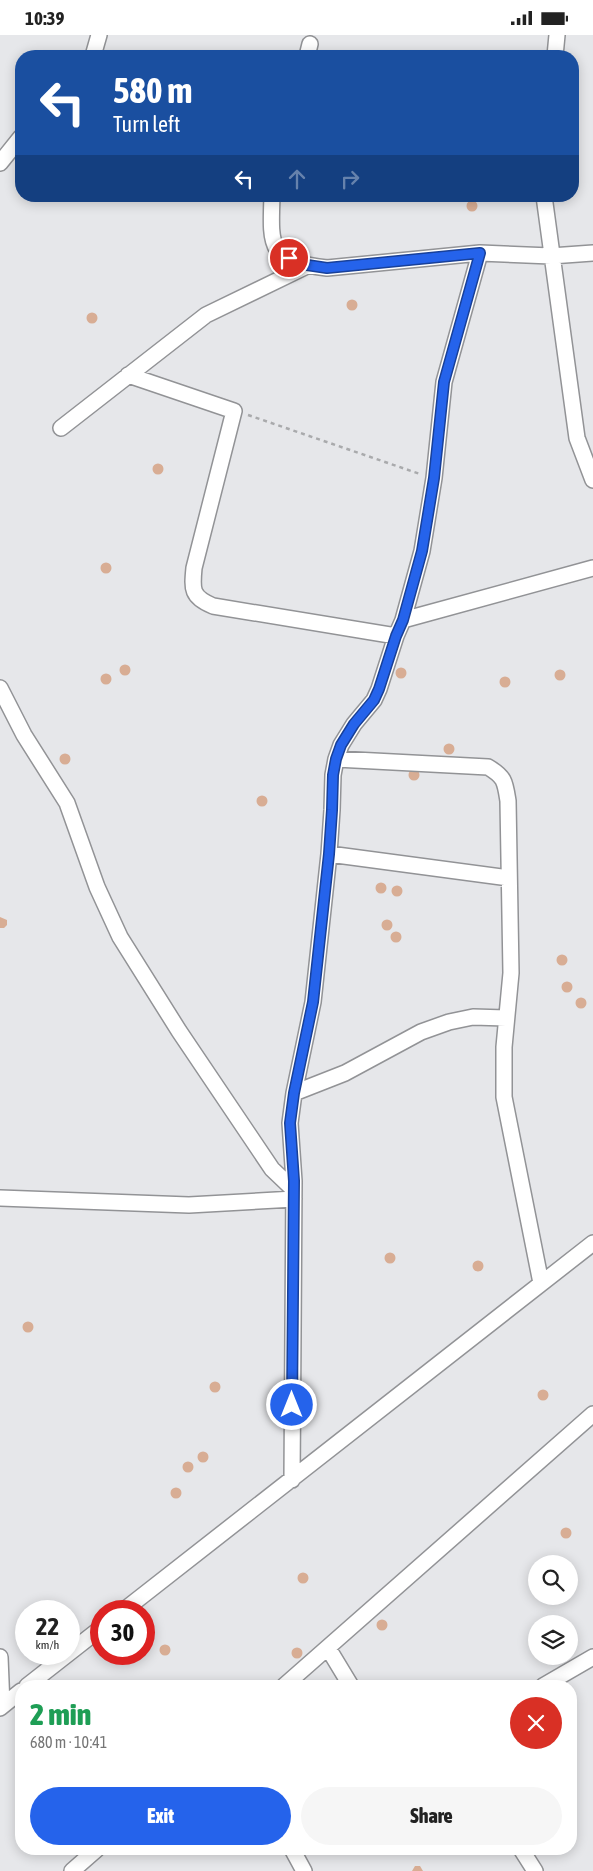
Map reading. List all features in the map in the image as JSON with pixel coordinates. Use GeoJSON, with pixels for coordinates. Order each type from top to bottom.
{"type":"FeatureCollection","features":[{"type":"Feature","properties":{"kind":"street"},"geometry":{"type":"LineString","coordinates":[[95,50],[99,35]]}},
{"type":"Feature","properties":{"kind":"street"},"geometry":{"type":"LineString","coordinates":[[556,50],[557,35]]}},
{"type":"Feature","properties":{"kind":"street"},"geometry":{"type":"LineString","coordinates":[[0,163],[15,144]]}},
{"type":"Feature","properties":{"kind":"street"},"geometry":{"type":"LineString","coordinates":[[272,202],[271,233],[273,246],[278,253],[307,265],[327,268],[480,253],[551,256],[593,253]]}},
{"type":"Feature","properties":{"kind":"street"},"geometry":{"type":"LineString","coordinates":[[545,202],[577,438],[593,480]]}},
{"type":"Feature","properties":{"kind":"street"},"geometry":{"type":"LineString","coordinates":[[292,1480],[294,1194],[290,1123],[294,1093],[313,1002],[329,854],[333,775],[336,759],[345,738],[374,700],[379,689],[403,620],[422,551],[434,478],[444,382],[480,253]]}},
{"type":"Feature","properties":{"kind":"street"},"geometry":{"type":"LineString","coordinates":[[61,428],[206,315],[307,265]]}},
{"type":"Feature","properties":{"kind":"street"},"geometry":{"type":"LineString","coordinates":[[128,375],[234,411],[194,568],[192,588],[196,596],[203,602],[213,606],[396,636]]}},
{"type":"Feature","properties":{"kind":"street"},"geometry":{"type":"LineString","coordinates":[[403,620],[593,568]]}},
{"type":"Feature","properties":{"kind":"street"},"geometry":{"type":"LineString","coordinates":[[0,688],[24,735],[67,803],[97,887],[120,937],[179,1031],[272,1169],[294,1194]]}},
{"type":"Feature","properties":{"kind":"street"},"geometry":{"type":"LineString","coordinates":[[336,759],[488,767],[500,774],[504,782],[508,801],[511,973],[504,1047],[504,1097],[542,1283]]}},
{"type":"Feature","properties":{"kind":"street"},"geometry":{"type":"LineString","coordinates":[[329,854],[509,878]]}},
{"type":"Feature","properties":{"kind":"street"},"geometry":{"type":"LineString","coordinates":[[294,1093],[344,1073],[422,1032],[449,1022],[473,1017],[506,1018]]}},
{"type":"Feature","properties":{"kind":"street"},"geometry":{"type":"LineString","coordinates":[[0,1198],[189,1205],[294,1194]]}},
{"type":"Feature","properties":{"kind":"street"},"geometry":{"type":"LineString","coordinates":[[137,1600],[593,1243]]}},
{"type":"Feature","properties":{"kind":"street"},"geometry":{"type":"LineString","coordinates":[[291,1680],[593,1414]]}},
{"type":"Feature","properties":{"kind":"street"},"geometry":{"type":"LineString","coordinates":[[35,1680],[90,1637]]}},
{"type":"Feature","properties":{"kind":"street"},"geometry":{"type":"LineString","coordinates":[[328,1648],[347,1680]]}},
{"type":"Feature","properties":{"kind":"street"},"geometry":{"type":"LineString","coordinates":[[0,1657],[1,1707]]}},
{"type":"Feature","properties":{"kind":"street"},"geometry":{"type":"LineString","coordinates":[[553,1680],[593,1657]]}},
{"type":"Feature","properties":{"kind":"street"},"geometry":{"type":"LineString","coordinates":[[1,1707],[15,1696]]}},
{"type":"Feature","properties":{"kind":"street"},"geometry":{"type":"LineString","coordinates":[[72,1871],[90,1855]]}},
{"type":"Feature","properties":{"kind":"street"},"geometry":{"type":"LineString","coordinates":[[295,1855],[304,1871]]}},
{"type":"Feature","properties":{"kind":"street"},"geometry":{"type":"LineString","coordinates":[[525,1855],[535,1871]]}},
{"type":"Feature","properties":{"kind":"path"},"geometry":{"type":"LineString","coordinates":[[234,411],[434,478]]}},
{"type":"Feature","properties":{"kind":"building"},"geometry":{"type":"Polygon","coordinates":[[[468,202],[476,202],[476,210],[472,212],[466,206],[468,202]]]}},
{"type":"Feature","properties":{"kind":"building"},"geometry":{"type":"Polygon","coordinates":[[[352,299],[358,305],[352,311],[346,305],[352,299]]]}},
{"type":"Feature","properties":{"kind":"building"},"geometry":{"type":"Polygon","coordinates":[[[92,312],[98,318],[92,324],[86,318],[92,312]]]}},
{"type":"Feature","properties":{"kind":"building"},"geometry":{"type":"Polygon","coordinates":[[[158,463],[164,469],[158,475],[152,469],[158,463]]]}},
{"type":"Feature","properties":{"kind":"building"},"geometry":{"type":"Polygon","coordinates":[[[106,562],[112,568],[106,574],[100,568],[106,562]]]}},
{"type":"Feature","properties":{"kind":"building"},"geometry":{"type":"Polygon","coordinates":[[[125,664],[131,670],[125,676],[119,670],[125,664]]]}},
{"type":"Feature","properties":{"kind":"building"},"geometry":{"type":"Polygon","coordinates":[[[401,667],[407,673],[401,679],[395,673],[401,667]]]}},
{"type":"Feature","properties":{"kind":"building"},"geometry":{"type":"Polygon","coordinates":[[[560,669],[566,675],[560,681],[554,675],[560,669]]]}},
{"type":"Feature","properties":{"kind":"building"},"geometry":{"type":"Polygon","coordinates":[[[106,673],[112,679],[106,685],[100,679],[106,673]]]}},
{"type":"Feature","properties":{"kind":"building"},"geometry":{"type":"Polygon","coordinates":[[[505,676],[511,682],[505,688],[499,682],[505,676]]]}},
{"type":"Feature","properties":{"kind":"building"},"geometry":{"type":"Polygon","coordinates":[[[449,743],[455,749],[449,755],[443,749],[449,743]]]}},
{"type":"Feature","properties":{"kind":"building"},"geometry":{"type":"Polygon","coordinates":[[[65,753],[71,759],[65,765],[59,759],[65,753]]]}},
{"type":"Feature","properties":{"kind":"building"},"geometry":{"type":"Polygon","coordinates":[[[414,769],[420,775],[414,781],[408,775],[414,769]]]}},
{"type":"Feature","properties":{"kind":"building"},"geometry":{"type":"Polygon","coordinates":[[[262,795],[268,801],[262,807],[256,801],[262,795]]]}},
{"type":"Feature","properties":{"kind":"building"},"geometry":{"type":"Polygon","coordinates":[[[381,882],[387,888],[381,894],[375,888],[381,882]]]}},
{"type":"Feature","properties":{"kind":"building"},"geometry":{"type":"Polygon","coordinates":[[[397,885],[403,891],[397,897],[391,891],[397,885]]]}},
{"type":"Feature","properties":{"kind":"building"},"geometry":{"type":"Polygon","coordinates":[[[0,917],[7,920],[7,925],[4,928],[0,928],[0,917]]]}},
{"type":"Feature","properties":{"kind":"building"},"geometry":{"type":"Polygon","coordinates":[[[387,919],[393,925],[387,931],[381,925],[387,919]]]}},
{"type":"Feature","properties":{"kind":"building"},"geometry":{"type":"Polygon","coordinates":[[[396,931],[402,937],[396,943],[390,937],[396,931]]]}},
{"type":"Feature","properties":{"kind":"building"},"geometry":{"type":"Polygon","coordinates":[[[562,954],[568,960],[562,966],[556,960],[562,954]]]}},
{"type":"Feature","properties":{"kind":"building"},"geometry":{"type":"Polygon","coordinates":[[[567,981],[573,987],[567,993],[561,987],[567,981]]]}},
{"type":"Feature","properties":{"kind":"building"},"geometry":{"type":"Polygon","coordinates":[[[581,997],[587,1003],[581,1009],[575,1003],[581,997]]]}},
{"type":"Feature","properties":{"kind":"building"},"geometry":{"type":"Polygon","coordinates":[[[390,1252],[396,1258],[390,1264],[384,1258],[390,1252]]]}},
{"type":"Feature","properties":{"kind":"building"},"geometry":{"type":"Polygon","coordinates":[[[478,1260],[484,1266],[478,1272],[472,1266],[478,1260]]]}},
{"type":"Feature","properties":{"kind":"building"},"geometry":{"type":"Polygon","coordinates":[[[28,1321],[34,1327],[28,1333],[22,1327],[28,1321]]]}},
{"type":"Feature","properties":{"kind":"building"},"geometry":{"type":"Polygon","coordinates":[[[215,1381],[221,1387],[215,1393],[209,1387],[215,1381]]]}},
{"type":"Feature","properties":{"kind":"building"},"geometry":{"type":"Polygon","coordinates":[[[543,1389],[549,1395],[543,1401],[537,1395],[543,1389]]]}},
{"type":"Feature","properties":{"kind":"building"},"geometry":{"type":"Polygon","coordinates":[[[203,1451],[209,1457],[203,1463],[197,1457],[203,1451]]]}},
{"type":"Feature","properties":{"kind":"building"},"geometry":{"type":"Polygon","coordinates":[[[188,1461],[194,1467],[188,1473],[182,1467],[188,1461]]]}},
{"type":"Feature","properties":{"kind":"building"},"geometry":{"type":"Polygon","coordinates":[[[176,1487],[182,1493],[176,1499],[170,1493],[176,1487]]]}},
{"type":"Feature","properties":{"kind":"building"},"geometry":{"type":"Polygon","coordinates":[[[566,1527],[572,1533],[566,1539],[560,1533],[566,1527]]]}},
{"type":"Feature","properties":{"kind":"building"},"geometry":{"type":"Polygon","coordinates":[[[303,1572],[309,1578],[303,1584],[297,1578],[303,1572]]]}},
{"type":"Feature","properties":{"kind":"building"},"geometry":{"type":"Polygon","coordinates":[[[382,1619],[388,1625],[382,1631],[376,1625],[382,1619]]]}},
{"type":"Feature","properties":{"kind":"building"},"geometry":{"type":"Polygon","coordinates":[[[165,1644],[171,1650],[165,1656],[159,1650],[165,1644]]]}},
{"type":"Feature","properties":{"kind":"building"},"geometry":{"type":"Polygon","coordinates":[[[297,1647],[303,1653],[297,1659],[291,1653],[297,1647]]]}},
{"type":"Feature","properties":{"kind":"building"},"geometry":{"type":"Polygon","coordinates":[[[415,1866],[420,1866],[423,1871],[412,1871],[415,1866]]]}},
{"type":"Feature","properties":{"kind":"route"},"geometry":{"type":"LineString","coordinates":[[289,258],[307,265],[327,268],[480,253],[444,382],[442,417],[422,551],[403,620],[379,689],[374,700],[354,724],[341,745],[333,775],[329,854],[313,1002],[294,1093],[290,1123],[294,1181],[292,1405]]}}]}
